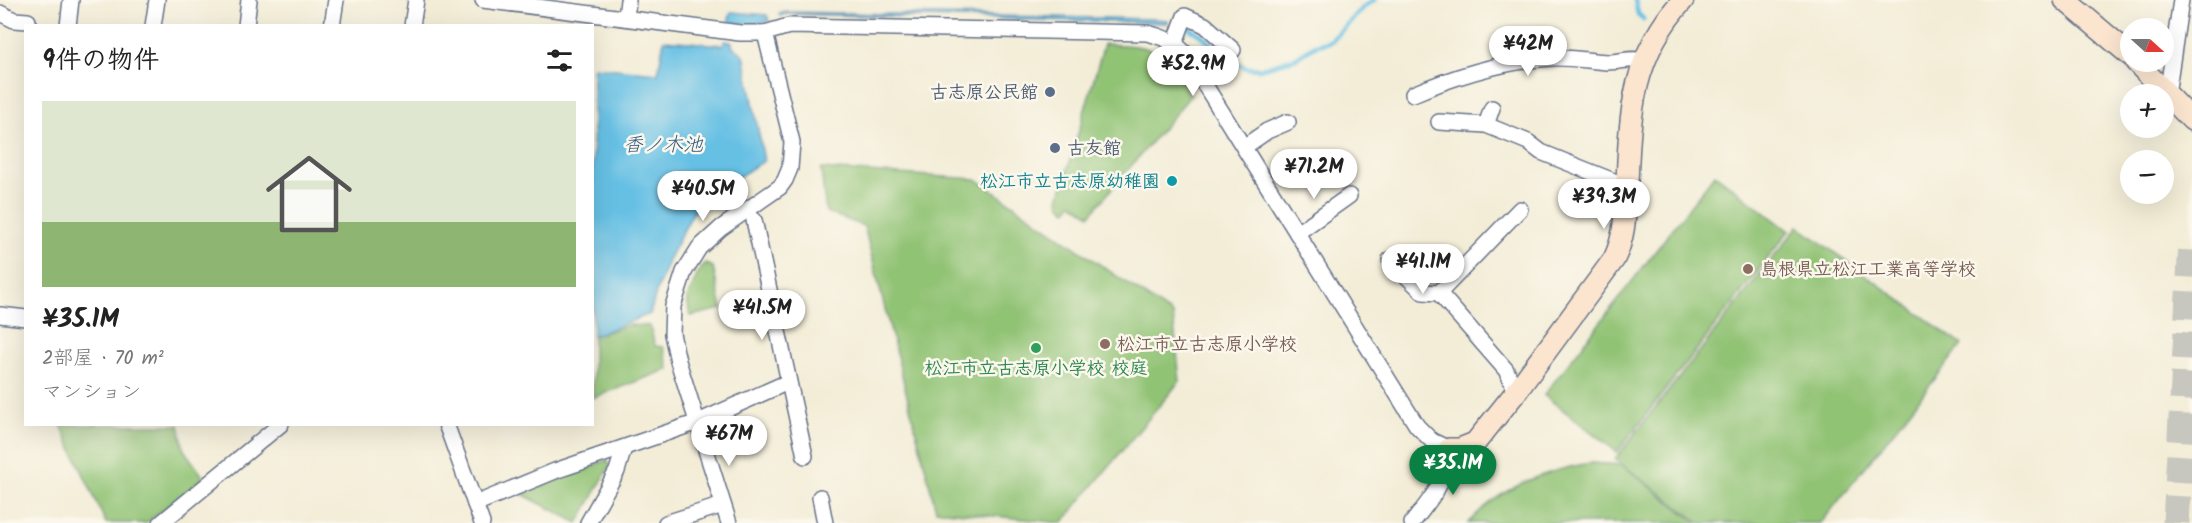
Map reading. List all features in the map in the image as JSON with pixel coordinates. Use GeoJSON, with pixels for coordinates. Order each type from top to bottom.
{"type":"FeatureCollection","features":[{"type":"Feature","properties":{"kind":"street"},"geometry":{"type":"LineString","coordinates":[[68,24],[71,0]]}},
{"type":"Feature","properties":{"kind":"street"},"geometry":{"type":"LineString","coordinates":[[153,24],[157,0]]}},
{"type":"Feature","properties":{"kind":"street"},"geometry":{"type":"LineString","coordinates":[[246,24],[249,0]]}},
{"type":"Feature","properties":{"kind":"street"},"geometry":{"type":"LineString","coordinates":[[332,24],[336,0]]}},
{"type":"Feature","properties":{"kind":"street"},"geometry":{"type":"LineString","coordinates":[[412,24],[416,0]]}},
{"type":"Feature","properties":{"kind":"street"},"geometry":{"type":"LineString","coordinates":[[483,0],[527,3],[740,33],[765,33],[789,26],[1147,33],[1163,37],[1175,43],[1185,53],[1416,426],[1432,441],[1449,449],[1460,449],[1475,443],[1516,392],[1614,259],[1623,235],[1634,93],[1645,61],[1665,22],[1683,0]]}},
{"type":"Feature","properties":{"kind":"street"},"geometry":{"type":"LineString","coordinates":[[626,18],[628,0]]}},
{"type":"Feature","properties":{"kind":"street"},"geometry":{"type":"LineString","coordinates":[[2065,0],[2120,47]]}},
{"type":"Feature","properties":{"kind":"street"},"geometry":{"type":"LineString","coordinates":[[2169,84],[2181,0]]}},
{"type":"Feature","properties":{"kind":"street"},"geometry":{"type":"LineString","coordinates":[[0,13],[14,20],[28,21]]}},
{"type":"Feature","properties":{"kind":"street"},"geometry":{"type":"LineString","coordinates":[[1175,43],[1185,16],[1205,25],[1233,50]]}},
{"type":"Feature","properties":{"kind":"street"},"geometry":{"type":"LineString","coordinates":[[729,523],[678,361],[671,321],[684,272],[699,248],[721,228],[780,187],[786,180],[792,158],[792,142],[765,33]]}},
{"type":"Feature","properties":{"kind":"street"},"geometry":{"type":"LineString","coordinates":[[1413,93],[1462,75],[1523,61],[1554,58],[1609,62],[1634,58],[1645,61]]}},
{"type":"Feature","properties":{"kind":"street"},"geometry":{"type":"LineString","coordinates":[[2145,72],[2157,84]]}},
{"type":"Feature","properties":{"kind":"street"},"geometry":{"type":"LineString","coordinates":[[2174,102],[2192,120]]}},
{"type":"Feature","properties":{"kind":"street"},"geometry":{"type":"LineString","coordinates":[[1486,125],[1492,108]]}},
{"type":"Feature","properties":{"kind":"street"},"geometry":{"type":"LineString","coordinates":[[1244,147],[1267,131],[1288,122]]}},
{"type":"Feature","properties":{"kind":"street"},"geometry":{"type":"LineString","coordinates":[[1439,122],[1486,125],[1528,142],[1541,152],[1626,186]]}},
{"type":"Feature","properties":{"kind":"street"},"geometry":{"type":"LineString","coordinates":[[1297,233],[1348,196]]}},
{"type":"Feature","properties":{"kind":"street"},"geometry":{"type":"LineString","coordinates":[[1390,260],[1423,292],[1439,292],[1520,209]]}},
{"type":"Feature","properties":{"kind":"street"},"geometry":{"type":"LineString","coordinates":[[754,220],[805,456]]}},
{"type":"Feature","properties":{"kind":"street"},"geometry":{"type":"LineString","coordinates":[[1439,292],[1506,370],[1516,392]]}},
{"type":"Feature","properties":{"kind":"street"},"geometry":{"type":"LineString","coordinates":[[0,315],[24,318]]}},
{"type":"Feature","properties":{"kind":"street"},"geometry":{"type":"LineString","coordinates":[[475,504],[555,471],[698,422],[788,382]]}},
{"type":"Feature","properties":{"kind":"street"},"geometry":{"type":"LineString","coordinates":[[163,522],[279,426]]}},
{"type":"Feature","properties":{"kind":"street"},"geometry":{"type":"LineString","coordinates":[[447,426],[482,523]]}},
{"type":"Feature","properties":{"kind":"street"},"geometry":{"type":"LineString","coordinates":[[588,523],[617,471],[624,448]]}},
{"type":"Feature","properties":{"kind":"street"},"geometry":{"type":"LineString","coordinates":[[1412,523],[1436,492],[1445,473],[1449,449]]}},
{"type":"Feature","properties":{"kind":"street"},"geometry":{"type":"LineString","coordinates":[[820,498],[825,523]]}},
{"type":"Feature","properties":{"kind":"street"},"geometry":{"type":"LineString","coordinates":[[666,523],[723,505]]}},
{"type":"Feature","properties":{"kind":"green space"},"geometry":{"type":"Polygon","coordinates":[[[1104,44],[1136,46],[1157,53],[1173,67],[1191,95],[1090,215],[1072,203],[1067,210],[1060,204],[1059,199],[1104,44]]]}},
{"type":"Feature","properties":{"kind":"green space","name":"松江市立古志原小学校 校庭"},"geometry":{"type":"Polygon","coordinates":[[[821,169],[976,179],[1173,315],[1180,381],[1062,523],[936,510],[864,226],[826,212],[821,169]]]}},
{"type":"Feature","properties":{"kind":"green space"},"geometry":{"type":"Polygon","coordinates":[[[1715,174],[1789,231],[1617,452],[1544,395],[1715,174]]]}},
{"type":"Feature","properties":{"kind":"green space"},"geometry":{"type":"Polygon","coordinates":[[[1798,226],[1962,345],[1821,523],[1700,523],[1615,459],[1798,226]]]}},
{"type":"Feature","properties":{"kind":"green space"},"geometry":{"type":"Polygon","coordinates":[[[705,263],[713,267],[722,309],[690,316],[687,299],[705,263]]]}},
{"type":"Feature","properties":{"kind":"green space"},"geometry":{"type":"Polygon","coordinates":[[[629,325],[650,326],[655,346],[663,347],[669,369],[594,398],[594,336],[629,325]]]}},
{"type":"Feature","properties":{"kind":"green space"},"geometry":{"type":"Polygon","coordinates":[[[61,426],[179,426],[184,450],[202,475],[202,479],[146,523],[106,523],[61,426]]]}},
{"type":"Feature","properties":{"kind":"green space"},"geometry":{"type":"Polygon","coordinates":[[[607,460],[610,466],[578,523],[522,494],[607,460]]]}},
{"type":"Feature","properties":{"kind":"green space"},"geometry":{"type":"Polygon","coordinates":[[[1590,463],[1622,465],[1697,523],[1468,523],[1494,500],[1524,482],[1573,466],[1590,463]]]}},
{"type":"Feature","properties":{"kind":"water"},"geometry":{"type":"Polygon","coordinates":[[[731,12],[767,15],[769,21],[756,24],[728,23],[731,12]]]}},
{"type":"Feature","properties":{"kind":"water"},"geometry":{"type":"Polygon","coordinates":[[[779,13],[1156,19],[1168,20],[1168,23],[786,14],[780,16],[779,13]]]}},
{"type":"Feature","properties":{"kind":"water","name":"香ノ木池"},"geometry":{"type":"Polygon","coordinates":[[[664,40],[723,45],[725,41],[732,42],[732,46],[744,55],[764,161],[722,187],[693,213],[670,256],[650,314],[594,336],[594,67],[658,73],[664,40]]]}},
{"type":"Feature","properties":{"kind":"waterway"},"geometry":{"type":"LineString","coordinates":[[1189,28],[1204,37],[1228,60],[1247,68],[1260,69],[1296,58],[1314,46],[1331,41],[1366,5],[1374,0]]}},
{"type":"Feature","properties":{"kind":"waterway"},"geometry":{"type":"LineString","coordinates":[[1635,0],[1638,14],[1643,19]]}},
{"type":"Feature","properties":{"kind":"tunnel"},"geometry":{"type":"LineString","coordinates":[[2176,523],[2192,243]]}},
{"type":"Feature","properties":{"kind":"place","name":"古志原公民館"},"geometry":{"type":"Point","coordinates":[1050,92]}},
{"type":"Feature","properties":{"kind":"place","name":"古友館"},"geometry":{"type":"Point","coordinates":[1055,148]}},
{"type":"Feature","properties":{"kind":"place","name":"松江市立古志原幼稚園"},"geometry":{"type":"Point","coordinates":[1172,181]}},
{"type":"Feature","properties":{"kind":"place","name":"島根県立松江工業高等学校"},"geometry":{"type":"Point","coordinates":[1748,269]}},
{"type":"Feature","properties":{"kind":"place","name":"松江市立古志原小学校"},"geometry":{"type":"Point","coordinates":[1105,344]}},
{"type":"Feature","properties":{"kind":"place","name":"松江市立古志原小学校 校庭"},"geometry":{"type":"Point","coordinates":[1036,348]}}]}
